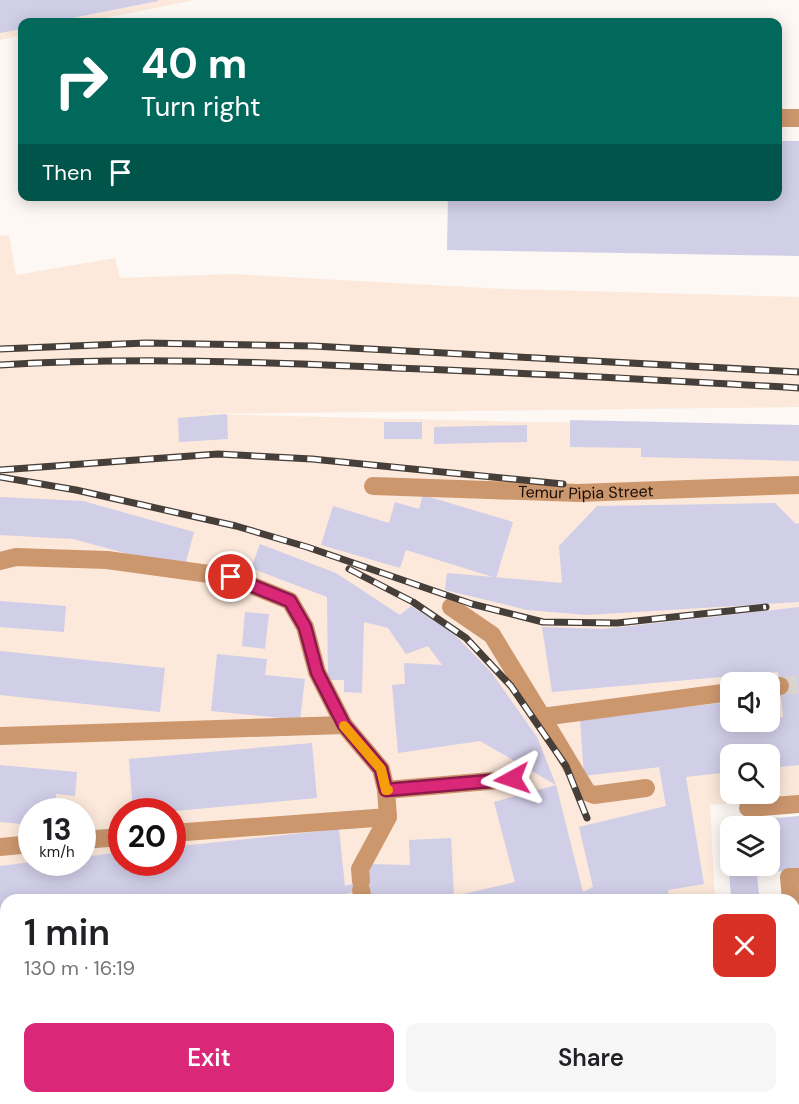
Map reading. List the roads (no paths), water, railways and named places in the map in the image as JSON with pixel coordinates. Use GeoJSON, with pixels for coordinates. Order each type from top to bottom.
{"type":"FeatureCollection","features":[{"type":"Feature","properties":{"kind":"street"},"geometry":{"type":"LineString","coordinates":[[782,118],[799,118]]}},
{"type":"Feature","properties":{"kind":"street","name":"Temur Pipia Street"},"geometry":{"type":"LineString","coordinates":[[374,486],[578,493],[799,485]]}},
{"type":"Feature","properties":{"kind":"street"},"geometry":{"type":"LineString","coordinates":[[0,561],[16,557],[106,560],[231,577],[290,601],[305,627],[317,672],[344,725],[381,769],[386,790],[388,817],[360,869],[362,890]]}},
{"type":"Feature","properties":{"kind":"street"},"geometry":{"type":"LineString","coordinates":[[451,607],[492,635],[587,792],[594,795],[646,788]]}},
{"type":"Feature","properties":{"kind":"street"},"geometry":{"type":"LineString","coordinates":[[542,717],[720,693]]}},
{"type":"Feature","properties":{"kind":"street"},"geometry":{"type":"LineString","coordinates":[[0,736],[344,725]]}},
{"type":"Feature","properties":{"kind":"street"},"geometry":{"type":"LineString","coordinates":[[386,790],[512,779]]}},
{"type":"Feature","properties":{"kind":"street"},"geometry":{"type":"LineString","coordinates":[[748,808],[799,804]]}},
{"type":"Feature","properties":{"kind":"street"},"geometry":{"type":"LineString","coordinates":[[186,832],[388,817]]}},
{"type":"Feature","properties":{"kind":"street"},"geometry":{"type":"LineString","coordinates":[[0,847],[18,845]]}},
{"type":"Feature","properties":{"kind":"street"},"geometry":{"type":"LineString","coordinates":[[790,894],[789,877],[799,876]]}},
{"type":"Feature","properties":{"kind":"tunnel"},"geometry":{"type":"LineString","coordinates":[[780,686],[799,684]]}},
{"type":"Feature","properties":{"kind":"railway"},"geometry":{"type":"LineString","coordinates":[[0,349],[146,343],[313,346],[799,372]]}},
{"type":"Feature","properties":{"kind":"railway"},"geometry":{"type":"LineString","coordinates":[[0,365],[99,361],[247,362],[547,374],[799,388]]}},
{"type":"Feature","properties":{"kind":"railway"},"geometry":{"type":"LineString","coordinates":[[0,470],[218,454],[312,459],[563,484]]}},
{"type":"Feature","properties":{"kind":"railway"},"geometry":{"type":"LineString","coordinates":[[0,477],[76,490],[236,526],[307,547],[472,604],[543,622],[617,623],[766,607]]}},
{"type":"Feature","properties":{"kind":"railway"},"geometry":{"type":"LineString","coordinates":[[349,569],[413,602],[466,638],[511,686],[566,766],[587,818]]}}]}
